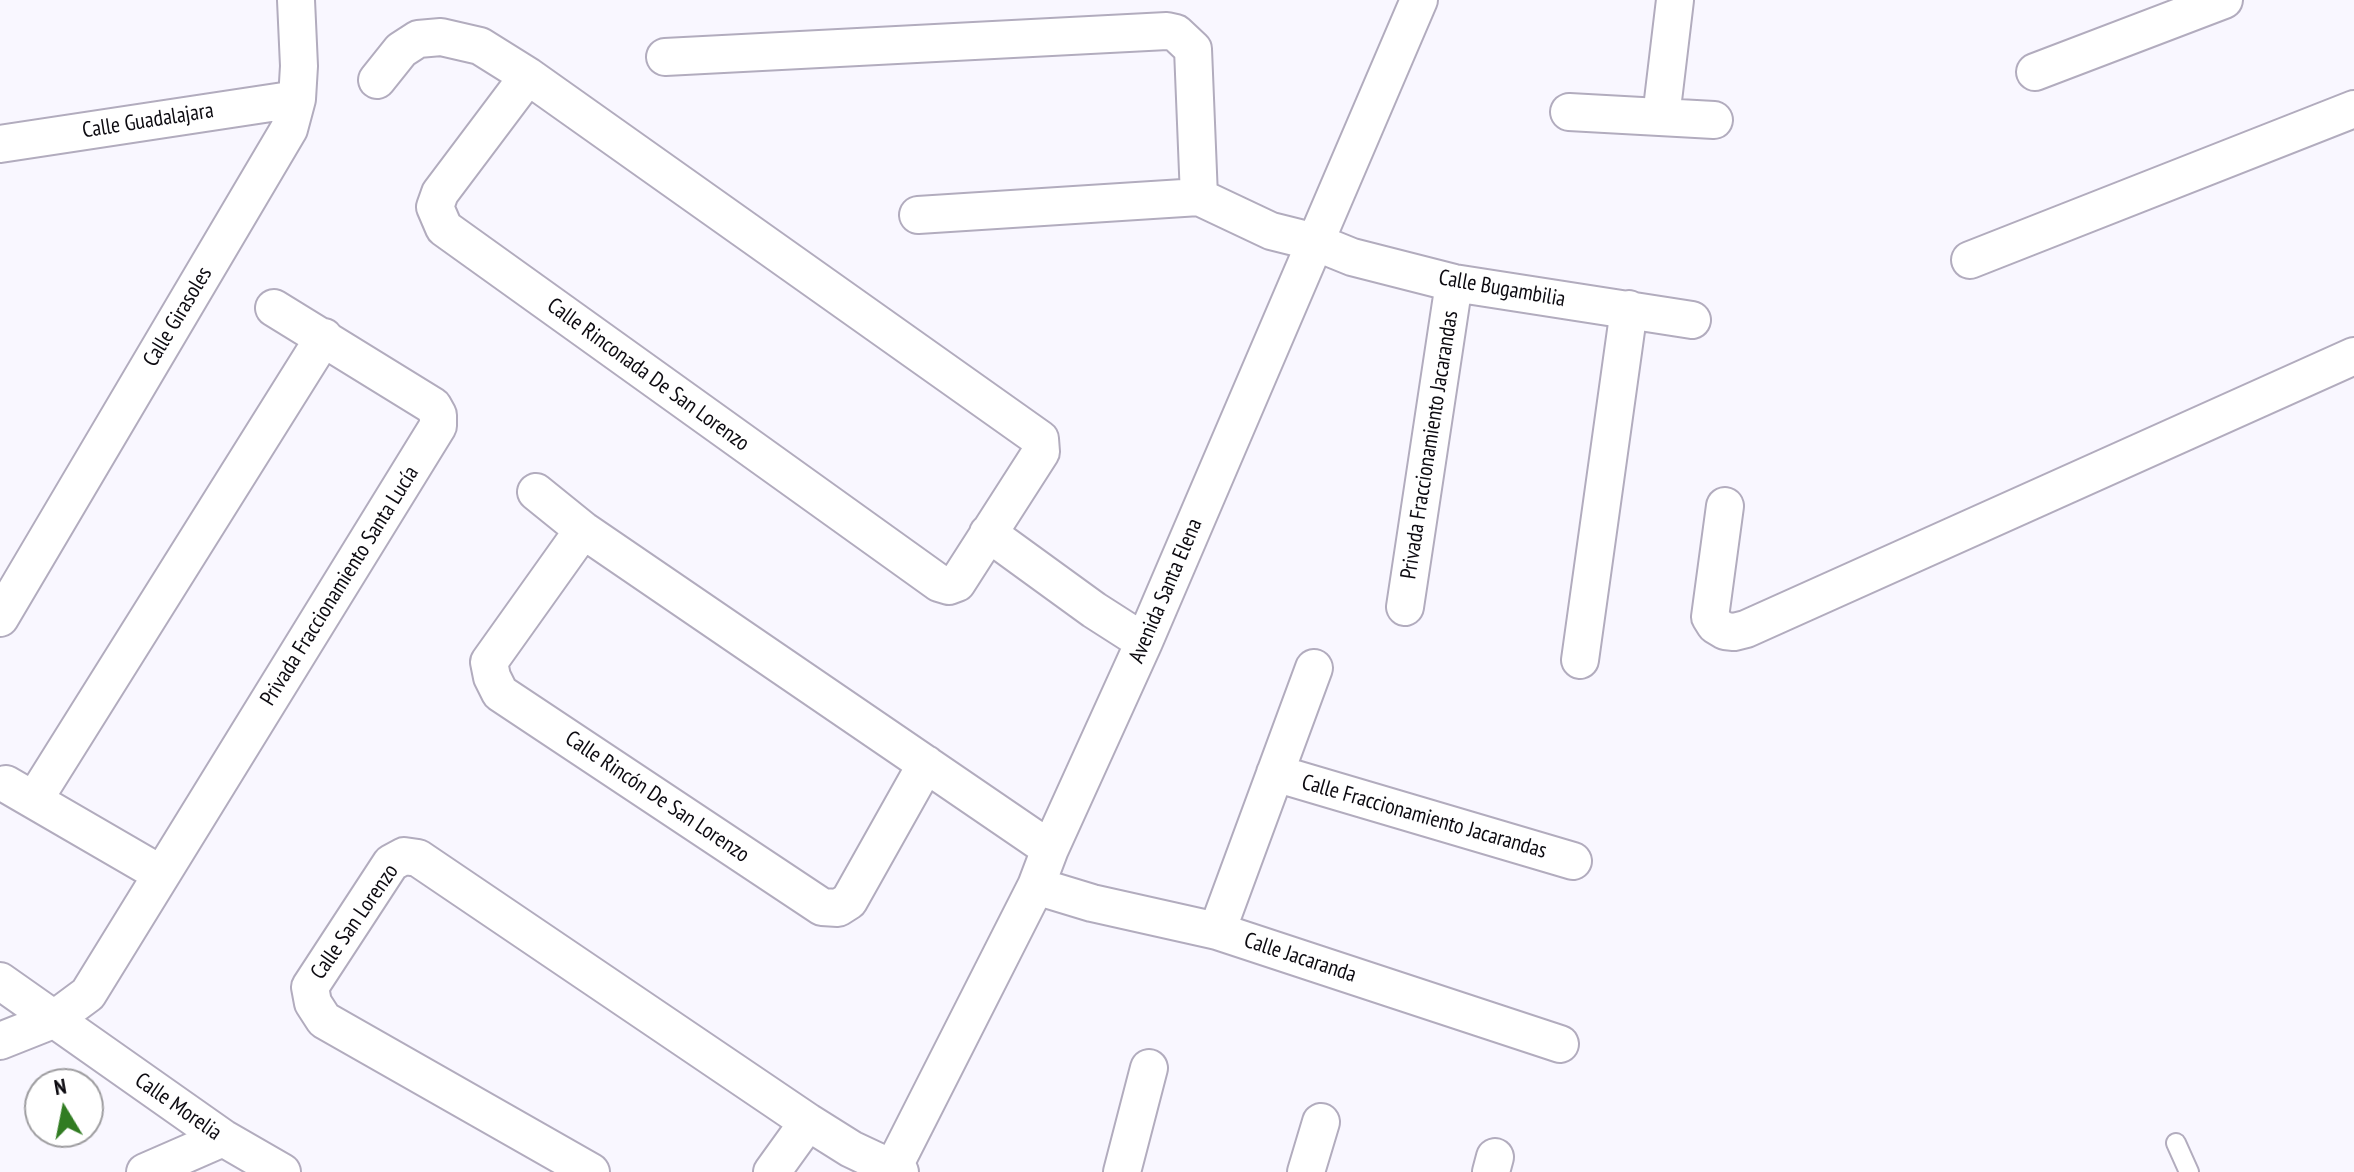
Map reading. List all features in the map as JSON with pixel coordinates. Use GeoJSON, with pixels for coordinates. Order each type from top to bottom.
{"type":"FeatureCollection","features":[{"type":"Feature","properties":{"kind":"street","name":"Calle Girasoles"},"geometry":{"type":"LineString","coordinates":[[0,618],[289,129],[297,99],[299,66],[296,0]]}},
{"type":"Feature","properties":{"kind":"street","name":"Avenida Santa Elena"},"geometry":{"type":"LineString","coordinates":[[895,1171],[1036,886],[1419,0]]}},
{"type":"Feature","properties":{"kind":"street"},"geometry":{"type":"LineString","coordinates":[[1661,117],[1675,0]]}},
{"type":"Feature","properties":{"kind":"street"},"geometry":{"type":"LineString","coordinates":[[2035,72],[2224,0]]}},
{"type":"Feature","properties":{"kind":"street"},"geometry":{"type":"LineString","coordinates":[[665,57],[1167,31],[1176,33],[1193,49],[1199,197],[918,215]]}},
{"type":"Feature","properties":{"kind":"street","name":"Calle Rinconada De San Lorenzo"},"geometry":{"type":"LineString","coordinates":[[377,80],[401,50],[418,39],[441,37],[480,46],[528,76],[1040,439],[1041,452],[957,583],[949,586],[939,583],[444,228],[435,207],[440,193],[528,76]]}},
{"type":"Feature","properties":{"kind":"street","name":"Calle Guadalajara"},"geometry":{"type":"LineString","coordinates":[[0,144],[297,99]]}},
{"type":"Feature","properties":{"kind":"street"},"geometry":{"type":"LineString","coordinates":[[1970,260],[2354,109]]}},
{"type":"Feature","properties":{"kind":"street"},"geometry":{"type":"LineString","coordinates":[[1569,112],[1714,120]]}},
{"type":"Feature","properties":{"kind":"street","name":"Calle Bugambilia"},"geometry":{"type":"LineString","coordinates":[[1199,197],[1271,231],[1315,242],[1352,257],[1454,283],[1692,320]]}},
{"type":"Feature","properties":{"kind":"street","name":"Privada Fraccionamiento Jacarandas"},"geometry":{"type":"LineString","coordinates":[[1405,607],[1454,283]]}},
{"type":"Feature","properties":{"kind":"street","name":"Privada Fraccionamiento Santa Lucía"},"geometry":{"type":"LineString","coordinates":[[0,1041],[53,1020],[88,994],[438,426],[438,415],[433,406],[274,308]]}},
{"type":"Feature","properties":{"kind":"street"},"geometry":{"type":"LineString","coordinates":[[1580,660],[1629,309]]}},
{"type":"Feature","properties":{"kind":"street"},"geometry":{"type":"LineString","coordinates":[[161,874],[20,792],[324,337]]}},
{"type":"Feature","properties":{"kind":"street"},"geometry":{"type":"LineString","coordinates":[[1725,506],[1710,617],[1715,625],[1734,632],[2354,356]]}},
{"type":"Feature","properties":{"kind":"street"},"geometry":{"type":"LineString","coordinates":[[536,492],[583,530],[1050,849]]}},
{"type":"Feature","properties":{"kind":"street","name":"Calle Rincón De San Lorenzo"},"geometry":{"type":"LineString","coordinates":[[583,530],[489,662],[500,693],[822,907],[838,908],[849,901],[926,764]]}},
{"type":"Feature","properties":{"kind":"street"},"geometry":{"type":"LineString","coordinates":[[988,533],[1094,610],[1144,642]]}},
{"type":"Feature","properties":{"kind":"street","name":"Calle Fraccionamiento Jacarandas"},"geometry":{"type":"LineString","coordinates":[[1217,931],[1314,668]]}},
{"type":"Feature","properties":{"kind":"street","name":"Calle Fraccionamiento Jacarandas"},"geometry":{"type":"LineString","coordinates":[[1275,773],[1573,861]]}},
{"type":"Feature","properties":{"kind":"street","name":"Calle San Lorenzo"},"geometry":{"type":"LineString","coordinates":[[591,1172],[324,1020],[313,1003],[310,987],[391,863],[404,856],[418,858],[808,1122],[851,1149],[895,1171]]}},
{"type":"Feature","properties":{"kind":"street","name":"Calle Jacaranda"},"geometry":{"type":"LineString","coordinates":[[1036,886],[1092,903],[1217,931],[1560,1044]]}},
{"type":"Feature","properties":{"kind":"street","name":"Calle Morelia"},"geometry":{"type":"LineString","coordinates":[[0,981],[223,1138],[282,1172]]}},
{"type":"Feature","properties":{"kind":"street"},"geometry":{"type":"LineString","coordinates":[[1122,1172],[1149,1068]]}},
{"type":"Feature","properties":{"kind":"street"},"geometry":{"type":"LineString","coordinates":[[772,1172],[808,1122]]}},
{"type":"Feature","properties":{"kind":"street"},"geometry":{"type":"LineString","coordinates":[[1306,1172],[1321,1122]]}},
{"type":"Feature","properties":{"kind":"street"},"geometry":{"type":"LineString","coordinates":[[145,1172],[223,1138]]}},
{"type":"Feature","properties":{"kind":"lane"},"geometry":{"type":"LineString","coordinates":[[2176,1143],[2189,1172]]}}]}
